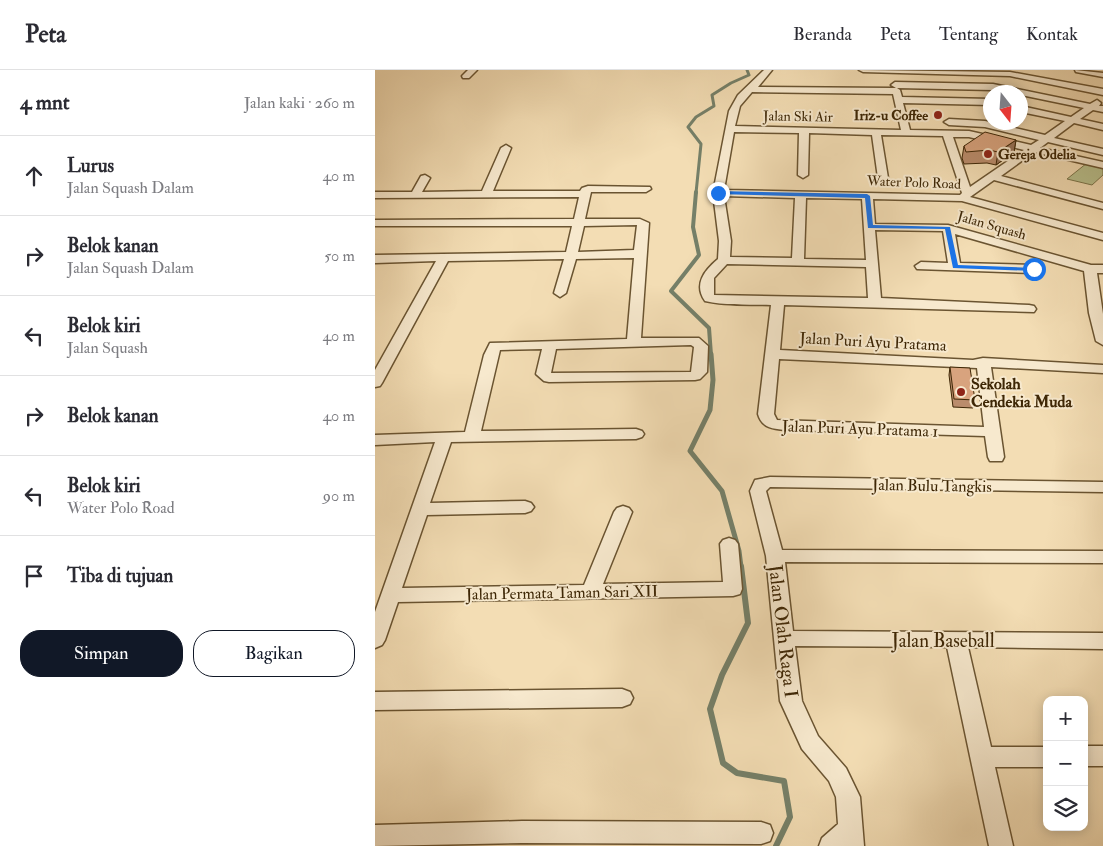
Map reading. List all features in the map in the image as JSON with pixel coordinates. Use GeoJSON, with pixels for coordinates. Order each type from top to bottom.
{"type":"FeatureCollection","features":[{"type":"Feature","properties":{"kind":"street"},"geometry":{"type":"LineString","coordinates":[[465,76],[473,70]]}},
{"type":"Feature","properties":{"kind":"street"},"geometry":{"type":"LineString","coordinates":[[724,260],[725,242],[718,193],[730,129],[736,118],[736,101],[759,81],[768,70]]}},
{"type":"Feature","properties":{"kind":"street"},"geometry":{"type":"LineString","coordinates":[[863,70],[1010,74],[1103,92]]}},
{"type":"Feature","properties":{"kind":"street"},"geometry":{"type":"LineString","coordinates":[[892,70],[906,132]]}},
{"type":"Feature","properties":{"kind":"street"},"geometry":{"type":"LineString","coordinates":[[1079,70],[1103,74]]}},
{"type":"Feature","properties":{"kind":"street"},"geometry":{"type":"LineString","coordinates":[[897,92],[993,87],[1103,109]]}},
{"type":"Feature","properties":{"kind":"street"},"geometry":{"type":"LineString","coordinates":[[749,88],[897,92],[983,101]]}},
{"type":"Feature","properties":{"kind":"street"},"geometry":{"type":"LineString","coordinates":[[947,133],[965,196],[1103,99]]}},
{"type":"Feature","properties":{"kind":"street"},"geometry":{"type":"LineString","coordinates":[[1028,110],[1103,127]]}},
{"type":"Feature","properties":{"kind":"street"},"geometry":{"type":"LineString","coordinates":[[939,122],[976,123],[1103,152]]}},
{"type":"Feature","properties":{"kind":"street","name":"Jalan Ski Air"},"geometry":{"type":"LineString","coordinates":[[730,129],[969,134],[1103,165]]}},
{"type":"Feature","properties":{"kind":"street"},"geometry":{"type":"LineString","coordinates":[[803,175],[804,130]]}},
{"type":"Feature","properties":{"kind":"street"},"geometry":{"type":"LineString","coordinates":[[876,132],[883,178]]}},
{"type":"Feature","properties":{"kind":"street"},"geometry":{"type":"LineString","coordinates":[[486,194],[506,148]]}},
{"type":"Feature","properties":{"kind":"street"},"geometry":{"type":"LineString","coordinates":[[994,177],[1103,206]]}},
{"type":"Feature","properties":{"kind":"street"},"geometry":{"type":"LineString","coordinates":[[415,195],[425,178]]}},
{"type":"Feature","properties":{"kind":"street"},"geometry":{"type":"LineString","coordinates":[[560,294],[586,190],[646,190]]}},
{"type":"Feature","properties":{"kind":"street","name":"Water Polo Road"},"geometry":{"type":"LineString","coordinates":[[718,193],[965,196],[1103,237]]}},
{"type":"Feature","properties":{"kind":"street"},"geometry":{"type":"LineString","coordinates":[[375,195],[585,194]]}},
{"type":"Feature","properties":{"kind":"street"},"geometry":{"type":"LineString","coordinates":[[798,262],[801,195]]}},
{"type":"Feature","properties":{"kind":"street"},"geometry":{"type":"LineString","coordinates":[[867,196],[875,302]]}},
{"type":"Feature","properties":{"kind":"street"},"geometry":{"type":"LineString","coordinates":[[375,223],[579,221],[643,223],[633,342]]}},
{"type":"Feature","properties":{"kind":"street","name":"Jalan Squash"},"geometry":{"type":"LineString","coordinates":[[870,227],[948,228],[1097,269]]}},
{"type":"Feature","properties":{"kind":"street"},"geometry":{"type":"LineString","coordinates":[[948,228],[955,267]]}},
{"type":"Feature","properties":{"kind":"street"},"geometry":{"type":"LineString","coordinates":[[375,259],[639,254]]}},
{"type":"Feature","properties":{"kind":"street"},"geometry":{"type":"LineString","coordinates":[[375,384],[444,258]]}},
{"type":"Feature","properties":{"kind":"street"},"geometry":{"type":"LineString","coordinates":[[873,264],[724,260],[710,272],[706,281],[707,294],[710,298],[875,302],[1029,309]]}},
{"type":"Feature","properties":{"kind":"street"},"geometry":{"type":"LineString","coordinates":[[921,266],[1034,269]]}},
{"type":"Feature","properties":{"kind":"street"},"geometry":{"type":"LineString","coordinates":[[1097,269],[1103,341]]}},
{"type":"Feature","properties":{"kind":"street"},"geometry":{"type":"LineString","coordinates":[[772,354],[778,301]]}},
{"type":"Feature","properties":{"kind":"street"},"geometry":{"type":"LineString","coordinates":[[472,436],[491,355],[495,346],[694,342],[701,346],[700,372],[695,376],[549,378],[543,374],[550,345]]}},
{"type":"Feature","properties":{"kind":"street","name":"Jalan Puri Ayu Pratama"},"geometry":{"type":"LineString","coordinates":[[772,354],[1103,369]]}},
{"type":"Feature","properties":{"kind":"street","name":"Jalan Puri Ayu Pratama 1"},"geometry":{"type":"LineString","coordinates":[[772,354],[766,414],[768,421],[775,424],[992,432]]}},
{"type":"Feature","properties":{"kind":"street"},"geometry":{"type":"LineString","coordinates":[[980,364],[996,457]]}},
{"type":"Feature","properties":{"kind":"street","name":"Jalan Puri Ayu Pratama"},"geometry":{"type":"LineString","coordinates":[[980,364],[1103,375]]}},
{"type":"Feature","properties":{"kind":"street"},"geometry":{"type":"LineString","coordinates":[[375,440],[472,436],[636,434]]}},
{"type":"Feature","properties":{"kind":"street"},"geometry":{"type":"LineString","coordinates":[[375,640],[443,438]]}},
{"type":"Feature","properties":{"kind":"street","name":"Jalan Bulu Tangkis"},"geometry":{"type":"LineString","coordinates":[[761,484],[769,482],[1103,487]]}},
{"type":"Feature","properties":{"kind":"street","name":"Jalan Olah Raga I"},"geometry":{"type":"LineString","coordinates":[[761,484],[758,491],[775,556],[791,701],[810,742],[838,775],[848,797],[851,837],[831,846]]}},
{"type":"Feature","properties":{"kind":"street"},"geometry":{"type":"LineString","coordinates":[[420,509],[525,507]]}},
{"type":"Feature","properties":{"kind":"street"},"geometry":{"type":"LineString","coordinates":[[591,592],[623,512]]}},
{"type":"Feature","properties":{"kind":"street","name":"Jalan Permata Taman Sari XII"},"geometry":{"type":"LineString","coordinates":[[391,595],[733,588],[729,544]]}},
{"type":"Feature","properties":{"kind":"street"},"geometry":{"type":"LineString","coordinates":[[775,556],[1103,556]]}},
{"type":"Feature","properties":{"kind":"street","name":"Jalan Baseball"},"geometry":{"type":"LineString","coordinates":[[783,638],[1103,641]]}},
{"type":"Feature","properties":{"kind":"street"},"geometry":{"type":"LineString","coordinates":[[956,640],[1001,846]]}},
{"type":"Feature","properties":{"kind":"street"},"geometry":{"type":"LineString","coordinates":[[375,701],[622,698]]}},
{"type":"Feature","properties":{"kind":"street"},"geometry":{"type":"LineString","coordinates":[[1088,756],[1103,756]]}},
{"type":"Feature","properties":{"kind":"street"},"geometry":{"type":"LineString","coordinates":[[982,757],[1043,757]]}},
{"type":"Feature","properties":{"kind":"street"},"geometry":{"type":"LineString","coordinates":[[375,836],[522,832],[761,833]]}},
{"type":"Feature","properties":{"kind":"green space"},"geometry":{"type":"Polygon","coordinates":[[[1087,163],[1103,167],[1103,175],[1092,185],[1067,179],[1087,163]]]}},
{"type":"Feature","properties":{"kind":"building"},"geometry":{"type":"Polygon","coordinates":[[[985,132],[1016,140],[998,152],[989,150],[966,152],[964,146],[985,132]]]}},
{"type":"Feature","properties":{"kind":"building","name":"Sekolah Cendekia Muda"},"geometry":{"type":"Polygon","coordinates":[[[950,367],[970,368],[975,400],[954,399],[950,367]]]}},
{"type":"Feature","properties":{"kind":"waterway"},"geometry":{"type":"LineString","coordinates":[[696,193],[701,144],[688,127],[696,117],[714,106],[712,95],[731,83],[749,75],[747,70]]}},
{"type":"Feature","properties":{"kind":"waterway"},"geometry":{"type":"LineString","coordinates":[[696,192],[693,227],[699,255],[671,291],[709,328],[711,355]]}},
{"type":"Feature","properties":{"kind":"waterway"},"geometry":{"type":"LineString","coordinates":[[711,354],[713,380],[710,410],[690,451],[722,491],[739,551],[741,567]]}},
{"type":"Feature","properties":{"kind":"waterway"},"geometry":{"type":"LineString","coordinates":[[741,566],[748,623],[722,675],[710,709],[723,763],[737,773],[784,781],[790,817],[776,846]]}},
{"type":"Feature","properties":{"kind":"place","name":"Iriz-u Coffee"},"geometry":{"type":"Point","coordinates":[938,115]}},
{"type":"Feature","properties":{"kind":"place","name":"Gereja Odelia"},"geometry":{"type":"Point","coordinates":[988,154]}},
{"type":"Feature","properties":{"kind":"place","name":"Sekolah Cendekia Muda"},"geometry":{"type":"Point","coordinates":[961,392]}},
{"type":"Feature","properties":{"kind":"route"},"geometry":{"type":"LineString","coordinates":[[718,193],[867,196],[870,227],[948,228],[955,267],[1034,269]]}}]}
